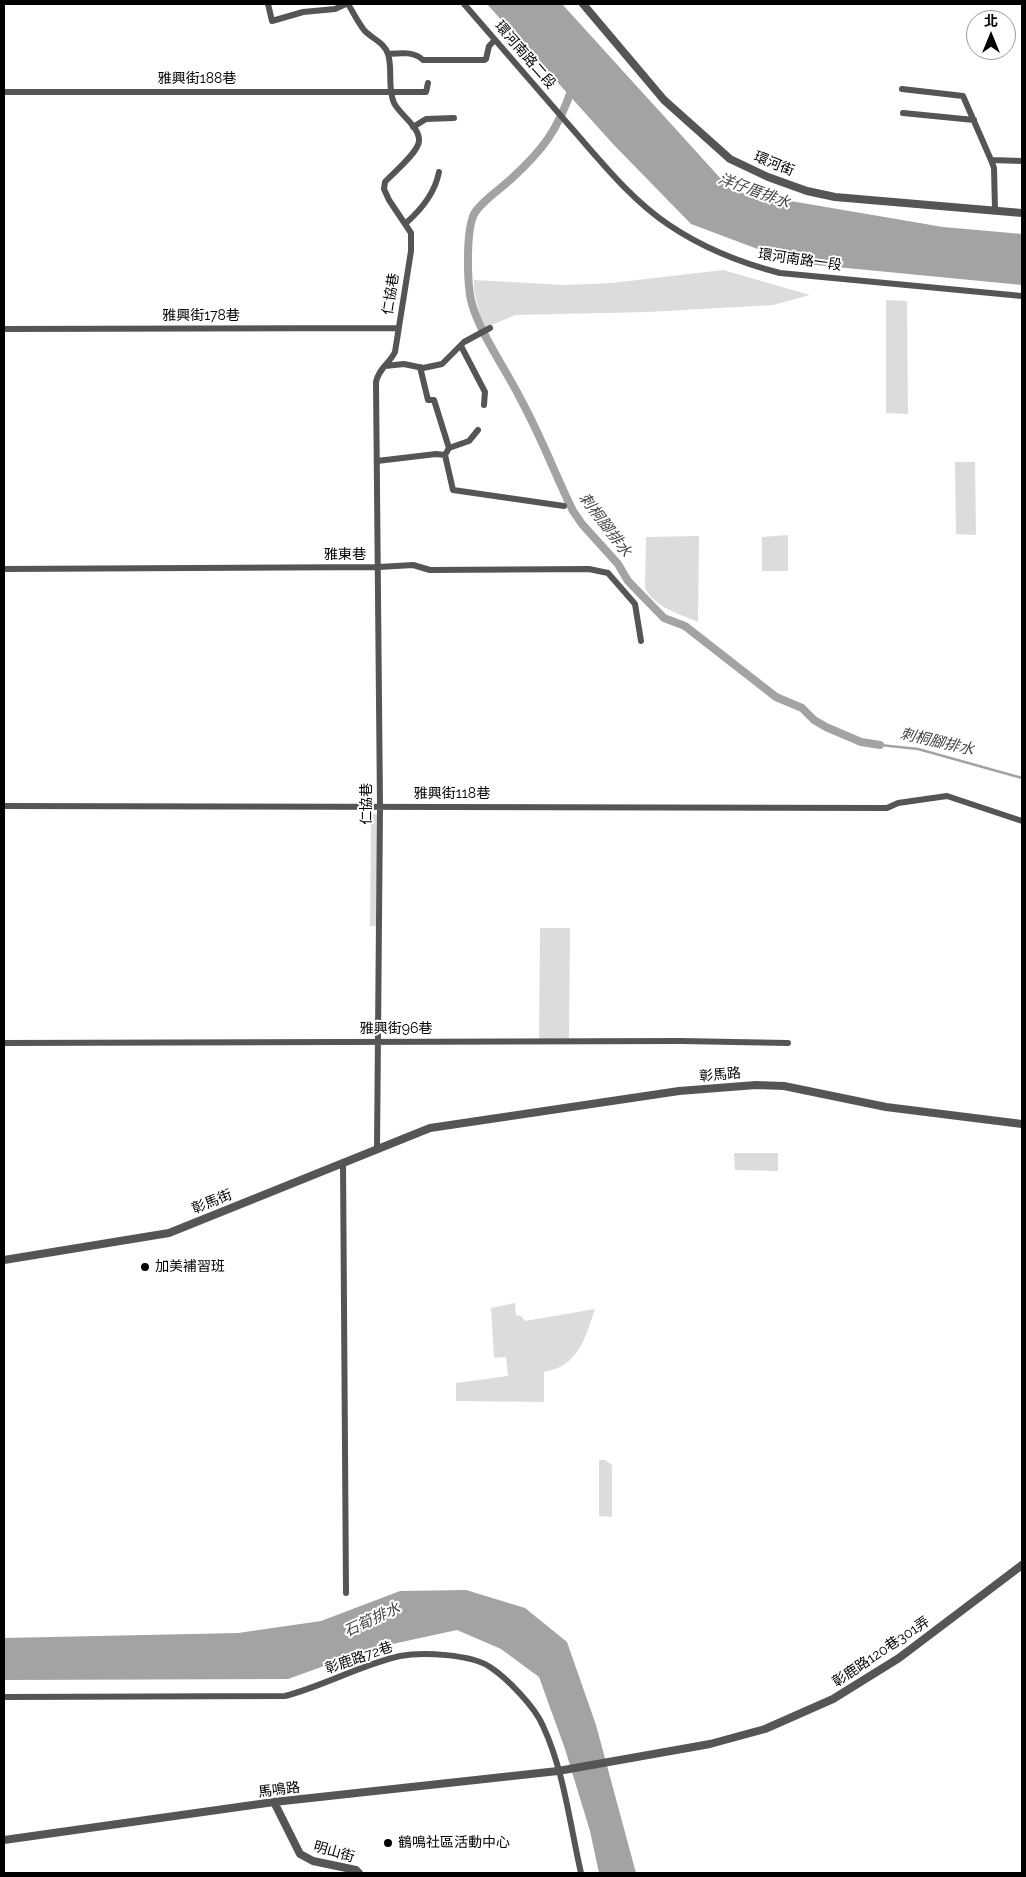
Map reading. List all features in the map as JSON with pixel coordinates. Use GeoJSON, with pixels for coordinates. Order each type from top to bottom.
{"type":"FeatureCollection","features":[{"type":"Feature","properties":{"kind":"street"},"geometry":{"type":"LineString","coordinates":[[268,4],[272,21],[304,12],[335,9],[347,4],[363,29],[378,39],[388,54],[391,91],[394,103],[413,127],[426,119],[454,118]]}},
{"type":"Feature","properties":{"kind":"street","name":"環河南路二段"},"geometry":{"type":"LineString","coordinates":[[464,4],[566,122]]}},
{"type":"Feature","properties":{"kind":"street","name":"環河街"},"geometry":{"type":"LineString","coordinates":[[583,4],[664,100],[700,133],[738,163],[768,177],[807,191],[835,197],[1022,213]]}},
{"type":"Feature","properties":{"kind":"street"},"geometry":{"type":"LineString","coordinates":[[388,54],[418,55],[423,60],[484,60],[486,59],[489,46],[495,40]]}},
{"type":"Feature","properties":{"kind":"street","name":"雅興街188巷"},"geometry":{"type":"LineString","coordinates":[[4,92],[426,92],[428,83]]}},
{"type":"Feature","properties":{"kind":"street"},"geometry":{"type":"LineString","coordinates":[[902,89],[963,96],[994,168],[995,210]]}},
{"type":"Feature","properties":{"kind":"street"},"geometry":{"type":"LineString","coordinates":[[903,113],[974,120]]}},
{"type":"Feature","properties":{"kind":"street","name":"環河南路一段"},"geometry":{"type":"LineString","coordinates":[[566,122],[604,166],[668,224],[712,250],[748,264],[796,274],[1022,296]]}},
{"type":"Feature","properties":{"kind":"street","name":"仁協巷"},"geometry":{"type":"LineString","coordinates":[[377,1148],[376,1041],[380,807],[376,382],[378,372],[392,359],[395,352],[411,251],[411,233],[393,206],[384,188],[385,182],[416,150],[419,136],[413,127]]}},
{"type":"Feature","properties":{"kind":"street"},"geometry":{"type":"LineString","coordinates":[[991,160],[1022,161]]}},
{"type":"Feature","properties":{"kind":"street"},"geometry":{"type":"LineString","coordinates":[[406,223],[430,198],[436,184],[438,172]]}},
{"type":"Feature","properties":{"kind":"street","name":"雅興街178巷"},"geometry":{"type":"LineString","coordinates":[[4,329],[398,328]]}},
{"type":"Feature","properties":{"kind":"street"},"geometry":{"type":"LineString","coordinates":[[384,366],[404,364],[420,367],[442,364],[464,342],[490,328]]}},
{"type":"Feature","properties":{"kind":"street"},"geometry":{"type":"LineString","coordinates":[[461,346],[485,392],[484,405]]}},
{"type":"Feature","properties":{"kind":"street"},"geometry":{"type":"LineString","coordinates":[[420,367],[428,400],[434,400],[449,448]]}},
{"type":"Feature","properties":{"kind":"street"},"geometry":{"type":"LineString","coordinates":[[478,430],[469,441],[449,448],[445,455],[454,490],[564,506]]}},
{"type":"Feature","properties":{"kind":"street"},"geometry":{"type":"LineString","coordinates":[[377,461],[436,454],[445,455]]}},
{"type":"Feature","properties":{"kind":"street","name":"雅東巷"},"geometry":{"type":"LineString","coordinates":[[4,569],[379,567],[412,565],[430,570],[589,569],[608,573],[635,604],[641,640]]}},
{"type":"Feature","properties":{"kind":"street","name":"雅興街118巷"},"geometry":{"type":"LineString","coordinates":[[4,806],[887,808],[898,803],[947,796],[1022,821]]}},
{"type":"Feature","properties":{"kind":"street","name":"雅興街96巷"},"geometry":{"type":"LineString","coordinates":[[4,1043],[376,1041],[788,1043]]}},
{"type":"Feature","properties":{"kind":"street","name":"彰馬路"},"geometry":{"type":"LineString","coordinates":[[420,1130],[679,1091],[756,1085],[784,1086],[886,1108],[1022,1124]]}},
{"type":"Feature","properties":{"kind":"street","name":"彰馬街"},"geometry":{"type":"LineString","coordinates":[[4,1260],[169,1233],[420,1130]]}},
{"type":"Feature","properties":{"kind":"street"},"geometry":{"type":"LineString","coordinates":[[343,1162],[346,1593]]}},
{"type":"Feature","properties":{"kind":"street","name":"彰鹿路120巷301弄"},"geometry":{"type":"LineString","coordinates":[[558,1771],[710,1744],[765,1729],[816,1708],[870,1678],[893,1662],[1022,1564]]}},
{"type":"Feature","properties":{"kind":"street","name":"彰鹿路72巷"},"geometry":{"type":"LineString","coordinates":[[4,1697],[285,1696],[305,1691],[360,1669],[401,1656],[437,1654],[472,1660],[489,1666],[521,1696],[543,1725],[558,1771],[581,1873]]}},
{"type":"Feature","properties":{"kind":"street","name":"馬鳴路"},"geometry":{"type":"LineString","coordinates":[[4,1840],[274,1802],[558,1771]]}},
{"type":"Feature","properties":{"kind":"street","name":"明山街"},"geometry":{"type":"LineString","coordinates":[[274,1802],[300,1854],[313,1860],[356,1870],[360,1873]]}},
{"type":"Feature","properties":{"kind":"shaded area"},"geometry":{"type":"Polygon","coordinates":[[[723,270],[810,295],[773,305],[647,312],[515,315],[483,329],[474,290],[474,280],[565,285],[612,283],[723,270]]]}},
{"type":"Feature","properties":{"kind":"shaded area"},"geometry":{"type":"Polygon","coordinates":[[[886,300],[907,301],[908,414],[886,413],[886,300]]]}},
{"type":"Feature","properties":{"kind":"shaded area"},"geometry":{"type":"Polygon","coordinates":[[[955,462],[975,462],[976,535],[956,534],[955,462]]]}},
{"type":"Feature","properties":{"kind":"shaded area"},"geometry":{"type":"Polygon","coordinates":[[[788,535],[788,571],[762,571],[762,537],[788,535]]]}},
{"type":"Feature","properties":{"kind":"shaded area"},"geometry":{"type":"Polygon","coordinates":[[[699,536],[698,622],[661,605],[649,595],[645,588],[646,537],[699,536]]]}},
{"type":"Feature","properties":{"kind":"shaded area"},"geometry":{"type":"Polygon","coordinates":[[[371,813],[378,815],[376,926],[370,926],[371,813]]]}},
{"type":"Feature","properties":{"kind":"shaded area"},"geometry":{"type":"Polygon","coordinates":[[[540,928],[570,928],[569,1042],[539,1042],[540,928]]]}},
{"type":"Feature","properties":{"kind":"shaded area"},"geometry":{"type":"Polygon","coordinates":[[[734,1153],[778,1153],[778,1171],[735,1170],[734,1153]]]}},
{"type":"Feature","properties":{"kind":"shaded area"},"geometry":{"type":"Polygon","coordinates":[[[515,1303],[516,1315],[521,1316],[525,1321],[595,1309],[584,1340],[573,1357],[556,1369],[544,1372],[544,1402],[456,1401],[456,1383],[508,1376],[506,1357],[494,1358],[491,1308],[515,1303]]]}},
{"type":"Feature","properties":{"kind":"shaded area"},"geometry":{"type":"Polygon","coordinates":[[[599,1460],[605,1460],[612,1465],[612,1517],[599,1516],[599,1460]]]}},
{"type":"Feature","properties":{"kind":"water"},"geometry":{"type":"Polygon","coordinates":[[[487,4],[562,4],[732,191],[943,227],[1022,234],[1022,285],[795,263],[691,224],[613,144],[487,4]]]}},
{"type":"Feature","properties":{"kind":"water","name":"石筍排水"},"geometry":{"type":"Polygon","coordinates":[[[466,1590],[525,1608],[567,1642],[596,1725],[636,1873],[599,1873],[590,1831],[565,1749],[539,1677],[501,1649],[457,1630],[374,1648],[288,1679],[4,1680],[4,1638],[238,1633],[321,1621],[400,1591],[466,1590]]]}},
{"type":"Feature","properties":{"kind":"waterway","name":"刺桐腳排水"},"geometry":{"type":"LineString","coordinates":[[572,88],[555,128],[540,149],[522,169],[484,202],[472,218],[468,256],[469,284],[472,304],[481,327],[527,412],[573,511],[582,524],[618,564],[628,581],[664,618],[685,626],[776,697],[802,708],[814,720],[826,727],[861,742],[880,745]]}},
{"type":"Feature","properties":{"kind":"waterway","name":"刺桐腳排水"},"geometry":{"type":"LineString","coordinates":[[880,745],[918,749],[1022,778]]}},
{"type":"Feature","properties":{"kind":"place","name":"加美補習班"},"geometry":{"type":"Point","coordinates":[145,1267]}},
{"type":"Feature","properties":{"kind":"place","name":"鶴鳴社區活動中心"},"geometry":{"type":"Point","coordinates":[388,1843]}},
{"type":"Feature","properties":{"kind":"water label","name":"洋仔厝排水"},"geometry":{"type":"Point","coordinates":[754,191]}}]}
